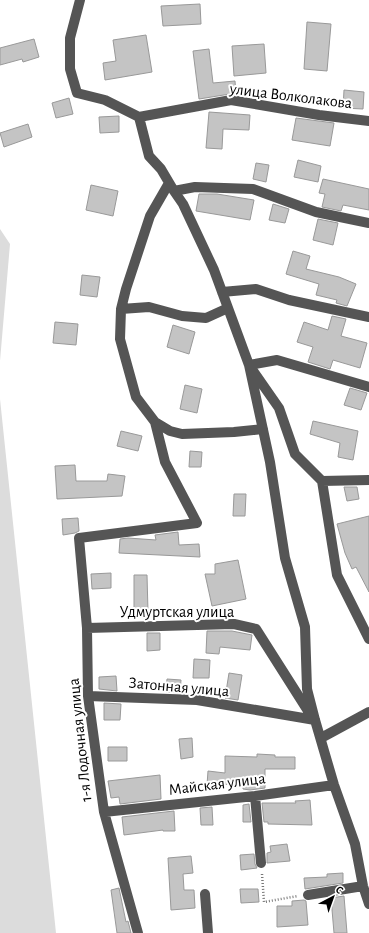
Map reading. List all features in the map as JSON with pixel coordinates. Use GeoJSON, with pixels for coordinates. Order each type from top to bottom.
{"type":"FeatureCollection","features":[{"type":"Feature","properties":{"kind":"street"},"geometry":{"type":"LineString","coordinates":[[80,0],[70,38],[70,69],[78,93],[105,100],[139,117],[148,156],[161,170],[186,211],[214,270],[249,365],[270,462],[285,558],[305,627],[307,689],[314,720],[334,785],[355,844],[369,904]]}},
{"type":"Feature","properties":{"kind":"street","name":"улица Волколакова"},"geometry":{"type":"LineString","coordinates":[[139,117],[230,100],[319,115],[369,121]]}},
{"type":"Feature","properties":{"kind":"street"},"geometry":{"type":"LineString","coordinates":[[171,187],[252,189],[316,212],[369,223]]}},
{"type":"Feature","properties":{"kind":"street"},"geometry":{"type":"LineString","coordinates":[[171,187],[150,216],[121,309],[120,339],[136,397],[155,422],[170,431],[182,434],[234,432],[263,429]]}},
{"type":"Feature","properties":{"kind":"street"},"geometry":{"type":"LineString","coordinates":[[222,292],[256,289],[289,300],[369,317]]}},
{"type":"Feature","properties":{"kind":"street"},"geometry":{"type":"LineString","coordinates":[[121,309],[149,306],[182,316],[206,318],[228,308]]}},
{"type":"Feature","properties":{"kind":"street"},"geometry":{"type":"LineString","coordinates":[[249,365],[277,360],[369,387]]}},
{"type":"Feature","properties":{"kind":"street"},"geometry":{"type":"LineString","coordinates":[[249,365],[279,408],[295,454],[322,481],[337,575],[369,639]]}},
{"type":"Feature","properties":{"kind":"street","name":"1-я Лодочная улица"},"geometry":{"type":"LineString","coordinates":[[138,933],[104,812],[88,696],[87,628],[79,538],[197,523],[165,462],[155,422]]}},
{"type":"Feature","properties":{"kind":"street"},"geometry":{"type":"LineString","coordinates":[[322,481],[369,480]]}},
{"type":"Feature","properties":{"kind":"street","name":"Удмуртская улица"},"geometry":{"type":"LineString","coordinates":[[87,628],[234,624],[256,629],[314,720]]}},
{"type":"Feature","properties":{"kind":"street","name":"Затонная улица"},"geometry":{"type":"LineString","coordinates":[[88,696],[197,700],[314,720]]}},
{"type":"Feature","properties":{"kind":"street"},"geometry":{"type":"LineString","coordinates":[[320,738],[369,712]]}},
{"type":"Feature","properties":{"kind":"street","name":"Майская улица"},"geometry":{"type":"LineString","coordinates":[[104,812],[256,796],[334,785]]}},
{"type":"Feature","properties":{"kind":"street"},"geometry":{"type":"LineString","coordinates":[[256,796],[261,863]]}},
{"type":"Feature","properties":{"kind":"street"},"geometry":{"type":"LineString","coordinates":[[308,895],[364,886]]}},
{"type":"Feature","properties":{"kind":"street"},"geometry":{"type":"LineString","coordinates":[[205,894],[208,933]]}},
{"type":"Feature","properties":{"kind":"path"},"geometry":{"type":"LineString","coordinates":[[261,863],[264,902],[308,895]]}},
{"type":"Feature","properties":{"kind":"shaded area"},"geometry":{"type":"Polygon","coordinates":[[[0,229],[10,244],[0,361],[0,229]]]}},
{"type":"Feature","properties":{"kind":"shaded area"},"geometry":{"type":"Polygon","coordinates":[[[0,399],[56,933],[0,933],[0,399]]]}},
{"type":"Feature","properties":{"kind":"building"},"geometry":{"type":"Polygon","coordinates":[[[200,4],[201,24],[163,26],[161,6],[200,4]]]}},
{"type":"Feature","properties":{"kind":"building"},"geometry":{"type":"Polygon","coordinates":[[[307,22],[331,24],[327,71],[304,69],[307,22]]]}},
{"type":"Feature","properties":{"kind":"building"},"geometry":{"type":"Polygon","coordinates":[[[146,35],[152,72],[105,80],[103,63],[116,61],[113,40],[146,35]]]}},
{"type":"Feature","properties":{"kind":"building"},"geometry":{"type":"Polygon","coordinates":[[[34,39],[39,57],[23,62],[22,59],[0,65],[0,48],[34,39]]]}},
{"type":"Feature","properties":{"kind":"building"},"geometry":{"type":"Polygon","coordinates":[[[264,44],[266,73],[234,76],[232,46],[264,44]]]}},
{"type":"Feature","properties":{"kind":"building"},"geometry":{"type":"Polygon","coordinates":[[[209,49],[213,83],[235,81],[236,94],[199,99],[193,51],[209,49]]]}},
{"type":"Feature","properties":{"kind":"building"},"geometry":{"type":"Polygon","coordinates":[[[344,90],[364,92],[363,109],[343,108],[344,90]]]}},
{"type":"Feature","properties":{"kind":"building"},"geometry":{"type":"Polygon","coordinates":[[[69,98],[73,114],[56,118],[52,103],[69,98]]]}},
{"type":"Feature","properties":{"kind":"building"},"geometry":{"type":"Polygon","coordinates":[[[209,112],[250,115],[249,130],[223,129],[222,149],[206,148],[209,112]]]}},
{"type":"Feature","properties":{"kind":"building"},"geometry":{"type":"Polygon","coordinates":[[[119,116],[119,132],[100,133],[99,117],[119,116]]]}},
{"type":"Feature","properties":{"kind":"building"},"geometry":{"type":"Polygon","coordinates":[[[296,118],[334,123],[330,146],[292,140],[296,118]]]}},
{"type":"Feature","properties":{"kind":"building"},"geometry":{"type":"Polygon","coordinates":[[[28,124],[32,137],[4,147],[0,133],[28,124]]]}},
{"type":"Feature","properties":{"kind":"building"},"geometry":{"type":"Polygon","coordinates":[[[298,160],[321,166],[318,182],[294,177],[298,160]]]}},
{"type":"Feature","properties":{"kind":"building"},"geometry":{"type":"Polygon","coordinates":[[[256,163],[269,165],[266,182],[253,179],[256,163]]]}},
{"type":"Feature","properties":{"kind":"building"},"geometry":{"type":"Polygon","coordinates":[[[323,179],[369,189],[369,210],[343,205],[341,211],[322,207],[325,194],[319,193],[323,179]]]}},
{"type":"Feature","properties":{"kind":"building"},"geometry":{"type":"Polygon","coordinates":[[[91,185],[118,191],[113,216],[86,210],[91,185]]]}},
{"type":"Feature","properties":{"kind":"building"},"geometry":{"type":"Polygon","coordinates":[[[199,194],[217,194],[254,200],[250,220],[196,211],[199,194]]]}},
{"type":"Feature","properties":{"kind":"building"},"geometry":{"type":"Polygon","coordinates":[[[273,204],[289,209],[285,223],[269,220],[273,204]]]}},
{"type":"Feature","properties":{"kind":"building"},"geometry":{"type":"Polygon","coordinates":[[[318,219],[338,223],[333,245],[313,240],[318,219]]]}},
{"type":"Feature","properties":{"kind":"building"},"geometry":{"type":"Polygon","coordinates":[[[293,251],[310,256],[306,269],[339,277],[356,284],[347,306],[336,303],[337,300],[316,295],[319,284],[286,274],[293,251]]]}},
{"type":"Feature","properties":{"kind":"building"},"geometry":{"type":"Polygon","coordinates":[[[82,275],[100,277],[97,297],[80,295],[82,275]]]}},
{"type":"Feature","properties":{"kind":"building"},"geometry":{"type":"Polygon","coordinates":[[[332,316],[346,319],[341,336],[367,343],[360,368],[333,360],[330,369],[308,362],[313,347],[297,342],[304,322],[328,330],[332,316]]]}},
{"type":"Feature","properties":{"kind":"building"},"geometry":{"type":"Polygon","coordinates":[[[55,322],[78,324],[76,345],[53,343],[55,322]]]}},
{"type":"Feature","properties":{"kind":"building"},"geometry":{"type":"Polygon","coordinates":[[[173,325],[195,332],[189,354],[167,347],[173,325]]]}},
{"type":"Feature","properties":{"kind":"building"},"geometry":{"type":"Polygon","coordinates":[[[185,385],[202,389],[197,413],[180,409],[185,385]]]}},
{"type":"Feature","properties":{"kind":"building"},"geometry":{"type":"Polygon","coordinates":[[[350,388],[367,393],[361,410],[344,405],[350,388]]]}},
{"type":"Feature","properties":{"kind":"building"},"geometry":{"type":"Polygon","coordinates":[[[313,421],[358,431],[353,460],[338,457],[340,443],[310,434],[313,421]]]}},
{"type":"Feature","properties":{"kind":"building"},"geometry":{"type":"Polygon","coordinates":[[[121,431],[142,436],[138,451],[117,446],[121,431]]]}},
{"type":"Feature","properties":{"kind":"building"},"geometry":{"type":"Polygon","coordinates":[[[190,451],[202,452],[201,467],[189,467],[190,451]]]}},
{"type":"Feature","properties":{"kind":"building"},"geometry":{"type":"Polygon","coordinates":[[[75,465],[76,481],[107,481],[108,474],[125,476],[122,496],[57,499],[55,466],[75,465]]]}},
{"type":"Feature","properties":{"kind":"building"},"geometry":{"type":"Polygon","coordinates":[[[344,487],[357,487],[359,499],[347,501],[344,487]]]}},
{"type":"Feature","properties":{"kind":"building"},"geometry":{"type":"Polygon","coordinates":[[[234,494],[246,494],[245,516],[233,516],[234,494]]]}},
{"type":"Feature","properties":{"kind":"building"},"geometry":{"type":"Polygon","coordinates":[[[369,516],[369,592],[356,567],[352,569],[345,553],[337,524],[369,516]]]}},
{"type":"Feature","properties":{"kind":"building"},"geometry":{"type":"Polygon","coordinates":[[[78,518],[79,531],[63,535],[62,519],[78,518]]]}},
{"type":"Feature","properties":{"kind":"building"},"geometry":{"type":"Polygon","coordinates":[[[178,532],[179,545],[199,544],[200,557],[119,553],[120,539],[128,538],[156,540],[155,535],[178,532]]]}},
{"type":"Feature","properties":{"kind":"building"},"geometry":{"type":"Polygon","coordinates":[[[238,560],[246,599],[212,606],[205,574],[215,574],[215,564],[238,560]]]}},
{"type":"Feature","properties":{"kind":"building"},"geometry":{"type":"Polygon","coordinates":[[[111,573],[111,588],[92,589],[91,574],[111,573]]]}},
{"type":"Feature","properties":{"kind":"building"},"geometry":{"type":"Polygon","coordinates":[[[134,575],[147,575],[148,612],[134,612],[134,575]]]}},
{"type":"Feature","properties":{"kind":"building"},"geometry":{"type":"Polygon","coordinates":[[[207,631],[232,631],[252,635],[250,650],[220,647],[219,654],[206,653],[207,631]]]}},
{"type":"Feature","properties":{"kind":"building"},"geometry":{"type":"Polygon","coordinates":[[[147,633],[160,633],[160,650],[147,651],[147,633]]]}},
{"type":"Feature","properties":{"kind":"building"},"geometry":{"type":"Polygon","coordinates":[[[194,659],[210,660],[209,678],[193,678],[194,659]]]}},
{"type":"Feature","properties":{"kind":"building"},"geometry":{"type":"Polygon","coordinates":[[[229,673],[242,675],[238,700],[225,698],[229,673]]]}},
{"type":"Feature","properties":{"kind":"building"},"geometry":{"type":"Polygon","coordinates":[[[116,676],[117,691],[99,689],[99,677],[116,676]]]}},
{"type":"Feature","properties":{"kind":"building"},"geometry":{"type":"Polygon","coordinates":[[[167,679],[181,680],[180,693],[166,692],[167,679]]]}},
{"type":"Feature","properties":{"kind":"building"},"geometry":{"type":"Polygon","coordinates":[[[104,703],[121,704],[120,720],[104,720],[104,703]]]}},
{"type":"Feature","properties":{"kind":"building"},"geometry":{"type":"Polygon","coordinates":[[[192,738],[193,757],[181,759],[179,739],[192,738]]]}},
{"type":"Feature","properties":{"kind":"building"},"geometry":{"type":"Polygon","coordinates":[[[108,747],[127,747],[127,761],[108,761],[108,747]]]}},
{"type":"Feature","properties":{"kind":"building"},"geometry":{"type":"Polygon","coordinates":[[[257,754],[275,755],[275,757],[295,757],[295,769],[265,769],[265,788],[250,790],[243,789],[243,785],[220,784],[219,787],[207,785],[208,771],[225,773],[225,756],[257,757],[257,754]]]}},
{"type":"Feature","properties":{"kind":"building"},"geometry":{"type":"Polygon","coordinates":[[[160,775],[161,799],[120,804],[119,797],[111,798],[108,781],[160,775]]]}},
{"type":"Feature","properties":{"kind":"building"},"geometry":{"type":"Polygon","coordinates":[[[310,800],[312,825],[268,824],[268,822],[264,822],[262,803],[296,803],[295,801],[310,800]]]}},
{"type":"Feature","properties":{"kind":"building"},"geometry":{"type":"Polygon","coordinates":[[[249,804],[251,822],[243,822],[243,805],[249,804]]]}},
{"type":"Feature","properties":{"kind":"building"},"geometry":{"type":"Polygon","coordinates":[[[212,807],[213,825],[201,825],[200,808],[212,807]]]}},
{"type":"Feature","properties":{"kind":"building"},"geometry":{"type":"Polygon","coordinates":[[[174,811],[175,831],[163,830],[124,835],[122,817],[174,811]]]}},
{"type":"Feature","properties":{"kind":"building"},"geometry":{"type":"Polygon","coordinates":[[[287,844],[290,861],[267,863],[267,853],[271,852],[270,846],[287,844]]]}},
{"type":"Feature","properties":{"kind":"building"},"geometry":{"type":"Polygon","coordinates":[[[254,854],[257,868],[241,870],[240,855],[254,854]]]}},
{"type":"Feature","properties":{"kind":"building"},"geometry":{"type":"Polygon","coordinates":[[[191,856],[193,873],[183,874],[184,890],[194,890],[195,908],[171,910],[168,858],[191,856]]]}},
{"type":"Feature","properties":{"kind":"building"},"geometry":{"type":"Polygon","coordinates":[[[343,873],[343,883],[305,889],[304,878],[327,877],[327,874],[343,873]]]}},
{"type":"Feature","properties":{"kind":"building"},"geometry":{"type":"Polygon","coordinates":[[[119,888],[126,922],[128,921],[131,933],[117,933],[111,890],[119,888]]]}},
{"type":"Feature","properties":{"kind":"building"},"geometry":{"type":"Polygon","coordinates":[[[240,889],[258,889],[259,902],[241,903],[240,889]]]}},
{"type":"Feature","properties":{"kind":"building"},"geometry":{"type":"Polygon","coordinates":[[[344,896],[347,933],[334,933],[331,898],[344,896]]]}},
{"type":"Feature","properties":{"kind":"building"},"geometry":{"type":"Polygon","coordinates":[[[292,901],[306,901],[308,925],[277,927],[277,906],[292,906],[292,901]]]}}]}
